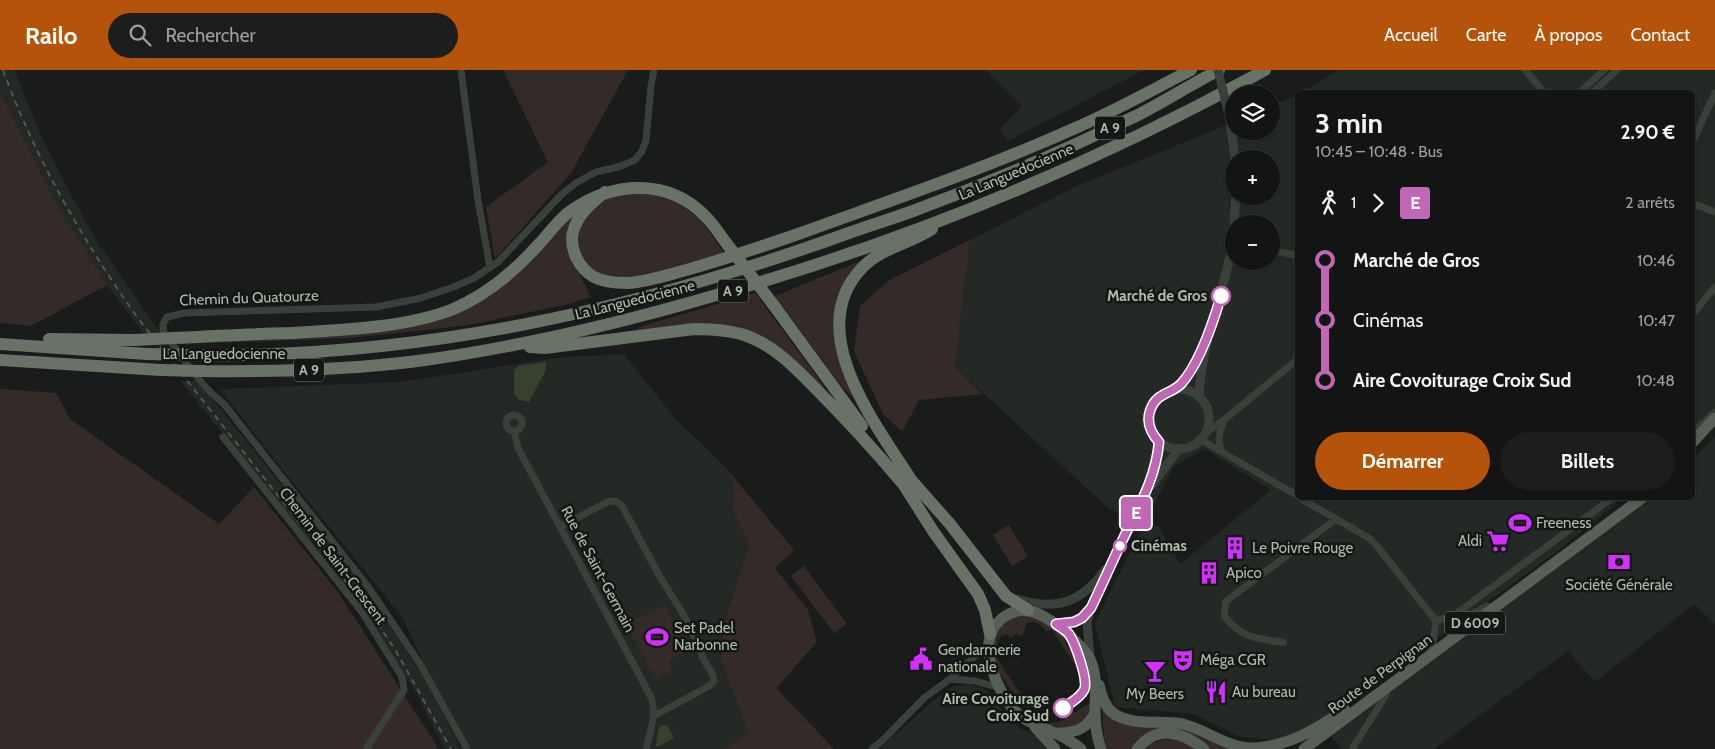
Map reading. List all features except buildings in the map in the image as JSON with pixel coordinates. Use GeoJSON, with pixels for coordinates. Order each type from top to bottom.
{"type":"FeatureCollection","features":[{"type":"Feature","properties":{"kind":"highway"},"geometry":{"type":"LineString","coordinates":[[605,192],[588,206],[576,220],[572,235],[573,249],[580,263],[594,277],[609,281],[626,283],[661,277],[750,251],[953,178],[1073,129],[1191,70]]}},
{"type":"Feature","properties":{"kind":"highway","name":"La Languedocienne"},"geometry":{"type":"LineString","coordinates":[[0,344],[147,354],[246,356],[299,354],[355,350],[420,342],[514,327],[596,310],[802,251],[950,197],[1074,145],[1138,114],[1218,70]]}},
{"type":"Feature","properties":{"kind":"highway","name":"La Languedocienne"},"geometry":{"type":"LineString","coordinates":[[0,360],[161,370],[301,371],[418,361],[511,346],[604,326],[738,289],[854,252],[950,216],[1104,152],[1265,70]]}},
{"type":"Feature","properties":{"kind":"highway"},"geometry":{"type":"LineString","coordinates":[[15,344],[41,339],[134,340],[347,330],[404,322],[450,310],[479,296],[507,275],[533,251],[570,210],[605,192],[627,187],[650,188],[672,194],[692,205],[706,217],[775,307],[852,413],[907,482]]}},
{"type":"Feature","properties":{"kind":"highway"},"geometry":{"type":"LineString","coordinates":[[950,216],[921,237],[877,256],[865,265],[852,280],[844,297],[839,317],[840,338],[849,371],[862,403],[933,531],[978,594],[985,610],[989,639]]}},
{"type":"Feature","properties":{"kind":"highway"},"geometry":{"type":"LineString","coordinates":[[511,346],[545,348],[694,329],[722,330],[747,336],[770,348],[806,379],[950,524],[1006,596],[1028,610]]}},
{"type":"Feature","properties":{"kind":"main road"},"geometry":{"type":"LineString","coordinates":[[1695,440],[1715,418]]}},
{"type":"Feature","properties":{"kind":"main road"},"geometry":{"type":"LineString","coordinates":[[1695,449],[1715,428]]}},
{"type":"Feature","properties":{"kind":"main road","name":"Route de Perpignan"},"geometry":{"type":"LineString","coordinates":[[1295,749],[1630,500]]}},
{"type":"Feature","properties":{"kind":"main road","name":"Route de Perpignan"},"geometry":{"type":"LineString","coordinates":[[1305,748],[1639,500]]}},
{"type":"Feature","properties":{"kind":"main road"},"geometry":{"type":"LineString","coordinates":[[1081,749],[1055,733],[1020,716],[1008,703],[991,663],[989,639],[998,622],[1004,616],[1028,610],[1042,615],[1069,634],[1090,658],[1108,709],[1117,716],[1129,720],[1184,725],[1234,746],[1253,748],[1284,744],[1308,733],[1361,700]]}},
{"type":"Feature","properties":{"kind":"main road"},"geometry":{"type":"LineString","coordinates":[[1096,677],[1095,713],[1101,749]]}},
{"type":"Feature","properties":{"kind":"main road"},"geometry":{"type":"LineString","coordinates":[[1055,733],[1073,733],[1090,722],[1095,713]]}},
{"type":"Feature","properties":{"kind":"main road"},"geometry":{"type":"LineString","coordinates":[[1030,722],[1055,749]]}},
{"type":"Feature","properties":{"kind":"main road"},"geometry":{"type":"LineString","coordinates":[[1138,749],[1153,737],[1164,733],[1180,734],[1204,749]]}},
{"type":"Feature","properties":{"kind":"street"},"geometry":{"type":"LineString","coordinates":[[461,70],[478,200],[490,268]]}},
{"type":"Feature","properties":{"kind":"street","name":"Chemin du Quatourze"},"geometry":{"type":"LineString","coordinates":[[467,749],[420,664],[370,588],[224,404],[203,384],[163,331],[163,324],[167,317],[184,313],[376,307],[421,298],[456,286],[498,262],[562,194],[576,183],[596,172],[621,166],[635,160],[642,151],[646,140],[654,70]]}},
{"type":"Feature","properties":{"kind":"street"},"geometry":{"type":"LineString","coordinates":[[1218,70],[1230,120],[1234,150]]}},
{"type":"Feature","properties":{"kind":"street"},"geometry":{"type":"LineString","coordinates":[[1525,70],[1542,90]]}},
{"type":"Feature","properties":{"kind":"street"},"geometry":{"type":"LineString","coordinates":[[1582,90],[1604,70]]}},
{"type":"Feature","properties":{"kind":"street"},"geometry":{"type":"LineString","coordinates":[[1594,90],[1617,70]]}},
{"type":"Feature","properties":{"kind":"street"},"geometry":{"type":"LineString","coordinates":[[1695,136],[1715,94]]}},
{"type":"Feature","properties":{"kind":"street"},"geometry":{"type":"LineString","coordinates":[[1695,205],[1715,212]]}},
{"type":"Feature","properties":{"kind":"street"},"geometry":{"type":"LineString","coordinates":[[1280,252],[1295,255]]}},
{"type":"Feature","properties":{"kind":"street"},"geometry":{"type":"LineString","coordinates":[[1199,397],[1200,375],[1209,334],[1228,270]]}},
{"type":"Feature","properties":{"kind":"street"},"geometry":{"type":"LineString","coordinates":[[1695,311],[1715,287]]}},
{"type":"Feature","properties":{"kind":"street"},"geometry":{"type":"LineString","coordinates":[[1209,334],[1189,372],[1174,389],[1154,401],[1149,412],[1149,425],[1152,434],[1159,442],[1170,449],[1191,448],[1207,432],[1226,419],[1295,362]]}},
{"type":"Feature","properties":{"kind":"street"},"geometry":{"type":"LineString","coordinates":[[1174,389],[1184,389],[1199,397],[1208,410],[1209,423],[1207,432]]}},
{"type":"Feature","properties":{"kind":"street"},"geometry":{"type":"LineString","coordinates":[[1695,430],[1715,412]]}},
{"type":"Feature","properties":{"kind":"street"},"geometry":{"type":"LineString","coordinates":[[1222,451],[1218,444],[1219,436],[1220,429],[1226,419]]}},
{"type":"Feature","properties":{"kind":"street","name":"Rue de Saint-Germain"},"geometry":{"type":"LineString","coordinates":[[514,431],[518,448],[651,697],[654,705],[654,716],[646,749]]}},
{"type":"Feature","properties":{"kind":"street","name":"Chemin de Saint-Crescent"},"geometry":{"type":"LineString","coordinates":[[223,437],[362,612],[402,677],[404,690],[366,749]]}},
{"type":"Feature","properties":{"kind":"street"},"geometry":{"type":"LineString","coordinates":[[1201,440],[1295,495]]}},
{"type":"Feature","properties":{"kind":"street"},"geometry":{"type":"LineString","coordinates":[[1090,658],[1087,622],[1091,608],[1146,494],[1158,457],[1159,442]]}},
{"type":"Feature","properties":{"kind":"street"},"geometry":{"type":"LineString","coordinates":[[1146,494],[1178,450]]}},
{"type":"Feature","properties":{"kind":"street"},"geometry":{"type":"LineString","coordinates":[[560,527],[607,502],[612,500],[618,502],[689,624],[714,681],[710,686],[654,716]]}},
{"type":"Feature","properties":{"kind":"street"},"geometry":{"type":"LineString","coordinates":[[1303,500],[1369,538],[1436,621]]}},
{"type":"Feature","properties":{"kind":"street"},"geometry":{"type":"LineString","coordinates":[[1601,506],[1605,500]]}},
{"type":"Feature","properties":{"kind":"street"},"geometry":{"type":"LineString","coordinates":[[1436,621],[1456,614],[1609,500]]}},
{"type":"Feature","properties":{"kind":"street"},"geometry":{"type":"LineString","coordinates":[[1283,642],[1256,639],[1233,628],[1224,616],[1226,601],[1336,519]]}},
{"type":"Feature","properties":{"kind":"street"},"geometry":{"type":"LineString","coordinates":[[1006,596],[1035,605],[1066,602],[1083,594],[1103,573],[1116,555]]}},
{"type":"Feature","properties":{"kind":"street"},"geometry":{"type":"LineString","coordinates":[[1436,621],[1470,615],[1487,606]]}},
{"type":"Feature","properties":{"kind":"street"},"geometry":{"type":"LineString","coordinates":[[1056,624],[1074,622],[1082,618],[1091,608]]}},
{"type":"Feature","properties":{"kind":"street"},"geometry":{"type":"LineString","coordinates":[[1430,648],[1434,642],[1436,621]]}},
{"type":"Feature","properties":{"kind":"street"},"geometry":{"type":"LineString","coordinates":[[872,749],[924,698],[950,679],[989,639]]}},
{"type":"Feature","properties":{"kind":"street"},"geometry":{"type":"LineString","coordinates":[[950,679],[975,681],[1000,688]]}},
{"type":"Feature","properties":{"kind":"street"},"geometry":{"type":"LineString","coordinates":[[1352,749],[1386,695],[1386,689]]}},
{"type":"Feature","properties":{"kind":"shaded area"},"geometry":{"type":"Polygon","coordinates":[[[0,70],[14,70],[43,140],[73,199],[98,243],[160,333],[144,334],[107,285],[58,206],[0,92],[0,70]]]}},
{"type":"Feature","properties":{"kind":"shaded area"},"geometry":{"type":"Polygon","coordinates":[[[503,70],[628,70],[571,173],[495,259],[486,207],[548,162],[503,70]]]}},
{"type":"Feature","properties":{"kind":"shaded area"},"geometry":{"type":"Polygon","coordinates":[[[985,70],[1144,70],[1008,141],[1000,129],[1022,106],[985,70]]]}},
{"type":"Feature","properties":{"kind":"shaded area"},"geometry":{"type":"Polygon","coordinates":[[[1339,70],[1715,70],[1715,412],[1695,434],[1695,90],[1305,90],[1339,70]]]}},
{"type":"Feature","properties":{"kind":"shaded area"},"geometry":{"type":"Polygon","coordinates":[[[0,92],[58,206],[107,285],[31,326],[0,323],[0,92]]]}},
{"type":"Feature","properties":{"kind":"shaded area"},"geometry":{"type":"Polygon","coordinates":[[[1295,96],[1295,500],[1621,500],[1551,556],[1306,732],[1281,741],[1238,736],[1194,714],[1115,707],[1095,623],[1142,528],[1106,506],[955,367],[970,240],[1077,186],[1225,126],[1225,140],[1280,140],[1280,103],[1295,96]],[[1205,449],[1174,466],[1142,528],[1158,526],[1180,564],[1271,490],[1205,449]]]}},
{"type":"Feature","properties":{"kind":"shaded area"},"geometry":{"type":"Polygon","coordinates":[[[627,193],[660,197],[673,201],[685,208],[705,226],[724,253],[660,273],[626,279],[596,273],[590,268],[577,248],[580,222],[590,209],[610,197],[627,193]]]}},
{"type":"Feature","properties":{"kind":"shaded area"},"geometry":{"type":"Polygon","coordinates":[[[577,209],[567,234],[567,250],[591,297],[569,304],[469,325],[351,338],[181,344],[180,340],[346,333],[481,299],[577,209]]]}},
{"type":"Feature","properties":{"kind":"shaded area"},"geometry":{"type":"Polygon","coordinates":[[[970,240],[955,367],[983,394],[919,400],[902,432],[883,414],[854,351],[860,306],[889,280],[970,240]]]}},
{"type":"Feature","properties":{"kind":"shaded area"},"geometry":{"type":"Polygon","coordinates":[[[870,257],[836,317],[856,401],[837,381],[775,296],[870,257]]]}},
{"type":"Feature","properties":{"kind":"shaded area"},"geometry":{"type":"Polygon","coordinates":[[[755,293],[823,387],[759,338],[638,330],[639,327],[755,293]]]}},
{"type":"Feature","properties":{"kind":"shaded area"},"geometry":{"type":"Polygon","coordinates":[[[624,354],[674,417],[727,469],[735,490],[732,508],[749,545],[725,620],[720,658],[748,732],[723,749],[463,749],[403,618],[274,459],[220,389],[401,382],[562,357],[624,354]]]}},
{"type":"Feature","properties":{"kind":"shaded area"},"geometry":{"type":"Polygon","coordinates":[[[546,362],[546,370],[529,402],[519,400],[514,394],[514,371],[518,366],[546,362]]]}},
{"type":"Feature","properties":{"kind":"shaded area"},"geometry":{"type":"Polygon","coordinates":[[[180,381],[196,381],[349,569],[403,645],[429,687],[461,749],[445,749],[416,693],[367,615],[180,381]]]}},
{"type":"Feature","properties":{"kind":"shaded area"},"geometry":{"type":"Polygon","coordinates":[[[0,389],[56,393],[70,419],[219,524],[254,487],[337,591],[439,749],[0,749],[0,389]]]}},
{"type":"Feature","properties":{"kind":"shaded area"},"geometry":{"type":"Polygon","coordinates":[[[1715,437],[1715,624],[1694,604],[1595,682],[1568,651],[1434,749],[1343,749],[1329,735],[1644,500],[1695,500],[1695,456],[1715,437]]]}},
{"type":"Feature","properties":{"kind":"shaded area"},"geometry":{"type":"Polygon","coordinates":[[[727,469],[794,550],[775,568],[808,610],[817,642],[776,688],[834,749],[723,749],[748,732],[720,658],[725,620],[749,545],[732,508],[735,490],[727,469]]]}},
{"type":"Feature","properties":{"kind":"shaded area"},"geometry":{"type":"Polygon","coordinates":[[[1009,525],[1028,556],[1012,566],[993,535],[1009,525]]]}},
{"type":"Feature","properties":{"kind":"shaded area"},"geometry":{"type":"Polygon","coordinates":[[[804,566],[847,624],[834,633],[791,576],[804,566]]]}},
{"type":"Feature","properties":{"kind":"shaded area","name":"Set Padel Narbonne"},"geometry":{"type":"Polygon","coordinates":[[[664,605],[689,650],[668,661],[672,671],[656,680],[626,624],[664,605]]]}},
{"type":"Feature","properties":{"kind":"shaded area"},"geometry":{"type":"Polygon","coordinates":[[[1023,615],[1035,617],[1047,623],[1063,637],[1084,679],[1082,689],[1078,680],[1080,672],[1052,630],[1046,631],[1040,624],[1027,623],[1022,636],[1014,634],[1012,638],[1007,634],[1000,637],[997,642],[996,657],[1031,710],[1034,710],[1036,707],[1041,715],[1026,708],[1007,685],[999,673],[995,662],[993,650],[997,631],[1005,621],[1023,615]]]}},
{"type":"Feature","properties":{"kind":"shaded area"},"geometry":{"type":"Polygon","coordinates":[[[969,684],[988,691],[1001,709],[1019,728],[1036,736],[1048,749],[879,749],[940,695],[954,686],[969,684]]]}},
{"type":"Feature","properties":{"kind":"shaded area"},"geometry":{"type":"Polygon","coordinates":[[[1091,702],[1088,713],[1078,725],[1071,727],[1054,726],[1036,720],[1058,723],[1091,702]]]}},
{"type":"Feature","properties":{"kind":"shaded area"},"geometry":{"type":"Polygon","coordinates":[[[1102,707],[1110,715],[1182,728],[1241,749],[1211,749],[1194,736],[1146,735],[1136,741],[1131,749],[1107,749],[1104,737],[1102,707]]]}},
{"type":"Feature","properties":{"kind":"shaded area"},"geometry":{"type":"Polygon","coordinates":[[[661,725],[667,725],[674,738],[658,747],[656,746],[657,737],[661,725]]]}},
{"type":"Feature","properties":{"kind":"shaded area"},"geometry":{"type":"Polygon","coordinates":[[[1173,739],[1197,749],[1145,749],[1154,742],[1173,739]]]}},
{"type":"Feature","properties":{"kind":"railway"},"geometry":{"type":"LineString","coordinates":[[3,70],[30,136],[46,168],[81,231],[119,292],[370,612],[396,651],[451,749]]}},
{"type":"Feature","properties":{"kind":"bus line","name":"E"},"geometry":{"type":"LineString","coordinates":[[1063,708],[1084,691],[1086,677],[1069,634],[1056,624],[1070,624],[1082,618],[1091,608],[1146,494],[1154,471],[1158,457],[1159,442],[1152,434],[1149,425],[1149,412],[1154,401],[1174,389],[1189,372],[1209,334],[1221,296]]}},
{"type":"Feature","properties":{"kind":"place","name":"Marché de Gros"},"geometry":{"type":"Point","coordinates":[1221,296]}},
{"type":"Feature","properties":{"kind":"place","name":"Freeness"},"geometry":{"type":"Point","coordinates":[1520,523]}},
{"type":"Feature","properties":{"kind":"place","name":"Aldi"},"geometry":{"type":"Point","coordinates":[1498,541]}},
{"type":"Feature","properties":{"kind":"place","name":"Cinémas"},"geometry":{"type":"Point","coordinates":[1120,546]}},
{"type":"Feature","properties":{"kind":"place","name":"Le Poivre Rouge"},"geometry":{"type":"Point","coordinates":[1235,548]}},
{"type":"Feature","properties":{"kind":"place","name":"Société Générale"},"geometry":{"type":"Point","coordinates":[1619,562]}},
{"type":"Feature","properties":{"kind":"place","name":"Apico"},"geometry":{"type":"Point","coordinates":[1209,573]}},
{"type":"Feature","properties":{"kind":"place","name":"Set Padel Narbonne"},"geometry":{"type":"Point","coordinates":[657,637]}},
{"type":"Feature","properties":{"kind":"place","name":"Gendarmerie nationale"},"geometry":{"type":"Point","coordinates":[921,659]}},
{"type":"Feature","properties":{"kind":"place","name":"Méga CGR"},"geometry":{"type":"Point","coordinates":[1183,660]}},
{"type":"Feature","properties":{"kind":"place","name":"My Beers"},"geometry":{"type":"Point","coordinates":[1155,671]}},
{"type":"Feature","properties":{"kind":"place","name":"Au bureau"},"geometry":{"type":"Point","coordinates":[1216,692]}},
{"type":"Feature","properties":{"kind":"place","name":"Aire Covoiturage Croix Sud"},"geometry":{"type":"Point","coordinates":[1063,708]}}]}
